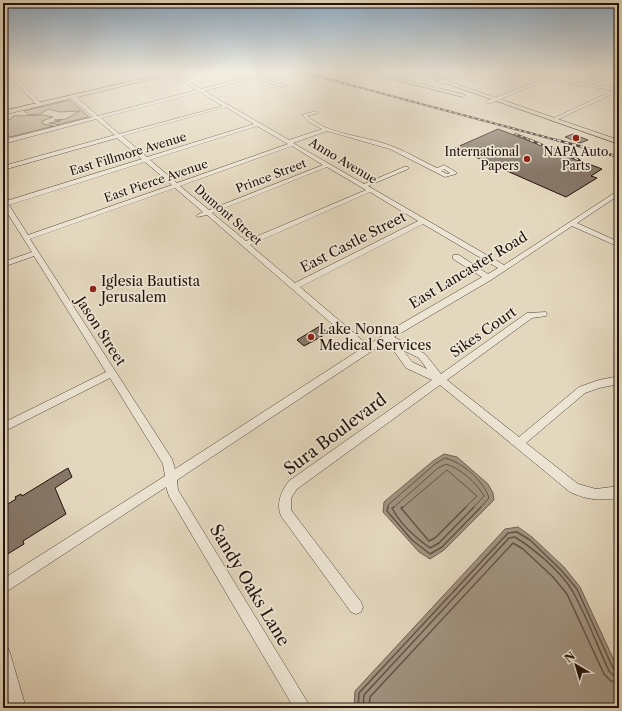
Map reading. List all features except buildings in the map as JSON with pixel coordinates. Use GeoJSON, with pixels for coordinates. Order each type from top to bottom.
{"type":"FeatureCollection","features":[{"type":"Feature","properties":{"kind":"main road"},"geometry":{"type":"LineString","coordinates":[[3,113],[43,104]]}},
{"type":"Feature","properties":{"kind":"main road"},"geometry":{"type":"LineString","coordinates":[[503,104],[619,142]]}},
{"type":"Feature","properties":{"kind":"street","name":"Dumont Street"},"geometry":{"type":"LineString","coordinates":[[81,104],[368,350]]}},
{"type":"Feature","properties":{"kind":"street"},"geometry":{"type":"LineString","coordinates":[[3,142],[150,104]]}},
{"type":"Feature","properties":{"kind":"street","name":"Anno Avenue"},"geometry":{"type":"LineString","coordinates":[[223,104],[292,141],[328,165],[423,222],[504,268]]}},
{"type":"Feature","properties":{"kind":"street"},"geometry":{"type":"LineString","coordinates":[[554,120],[587,104]]}},
{"type":"Feature","properties":{"kind":"street"},"geometry":{"type":"LineString","coordinates":[[3,168],[226,106]]}},
{"type":"Feature","properties":{"kind":"street"},"geometry":{"type":"LineString","coordinates":[[316,112],[304,115],[308,121],[324,128],[381,144],[436,171]]}},
{"type":"Feature","properties":{"kind":"street","name":"East Fillmore Avenue"},"geometry":{"type":"LineString","coordinates":[[4,202],[147,160],[258,124]]}},
{"type":"Feature","properties":{"kind":"street","name":"East Pierce Avenue"},"geometry":{"type":"LineString","coordinates":[[26,238],[176,186],[324,128]]}},
{"type":"Feature","properties":{"kind":"street","name":"Prince Street"},"geometry":{"type":"LineString","coordinates":[[199,216],[328,165]]}},
{"type":"Feature","properties":{"kind":"street"},"geometry":{"type":"LineString","coordinates":[[363,186],[406,168]]}},
{"type":"Feature","properties":{"kind":"street"},"geometry":{"type":"LineString","coordinates":[[245,244],[370,190]]}},
{"type":"Feature","properties":{"kind":"street","name":"East Lancaster Road"},"geometry":{"type":"LineString","coordinates":[[3,587],[387,337],[504,268],[619,192]]}},
{"type":"Feature","properties":{"kind":"street","name":"Jason Street"},"geometry":{"type":"LineString","coordinates":[[4,202],[168,463],[171,478]]}},
{"type":"Feature","properties":{"kind":"street"},"geometry":{"type":"LineString","coordinates":[[3,217],[12,214]]}},
{"type":"Feature","properties":{"kind":"street","name":"East Castle Street"},"geometry":{"type":"LineString","coordinates":[[294,286],[423,222]]}},
{"type":"Feature","properties":{"kind":"street"},"geometry":{"type":"LineString","coordinates":[[572,223],[619,245]]}},
{"type":"Feature","properties":{"kind":"street"},"geometry":{"type":"LineString","coordinates":[[3,265],[36,253]]}},
{"type":"Feature","properties":{"kind":"street"},"geometry":{"type":"LineString","coordinates":[[456,257],[488,278]]}},
{"type":"Feature","properties":{"kind":"street","name":"Sikes Court"},"geometry":{"type":"LineString","coordinates":[[439,378],[530,315],[543,314]]}},
{"type":"Feature","properties":{"kind":"street"},"geometry":{"type":"LineString","coordinates":[[387,337],[420,354],[439,378],[574,488],[597,496],[619,492]]}},
{"type":"Feature","properties":{"kind":"street"},"geometry":{"type":"LineString","coordinates":[[387,337],[400,352],[406,362],[417,369],[439,378]]}},
{"type":"Feature","properties":{"kind":"street"},"geometry":{"type":"LineString","coordinates":[[417,369],[427,362]]}},
{"type":"Feature","properties":{"kind":"street"},"geometry":{"type":"LineString","coordinates":[[3,428],[112,372]]}},
{"type":"Feature","properties":{"kind":"street","name":"Sura Boulevard"},"geometry":{"type":"LineString","coordinates":[[356,607],[285,512],[284,500],[293,485],[439,378]]}},
{"type":"Feature","properties":{"kind":"street"},"geometry":{"type":"LineString","coordinates":[[519,443],[582,390],[599,384],[619,380]]}},
{"type":"Feature","properties":{"kind":"street","name":"Sandy Oaks Lane"},"geometry":{"type":"LineString","coordinates":[[171,478],[173,492],[303,708]]}},
{"type":"Feature","properties":{"kind":"street"},"geometry":{"type":"LineString","coordinates":[[3,654],[18,708]]}},
{"type":"Feature","properties":{"kind":"shaded area"},"geometry":{"type":"Polygon","coordinates":[[[53,104],[75,104],[89,117],[56,125],[49,123],[61,121],[54,120],[66,119],[80,111],[60,112],[48,109],[40,114],[29,115],[24,111],[53,104]]]}},
{"type":"Feature","properties":{"kind":"shaded area"},"geometry":{"type":"Polygon","coordinates":[[[43,115],[53,117],[42,121],[43,124],[54,126],[10,137],[4,133],[3,121],[11,119],[13,116],[43,115]]]}},
{"type":"Feature","properties":{"kind":"water"},"geometry":{"type":"Polygon","coordinates":[[[444,454],[457,457],[488,484],[493,493],[494,500],[444,550],[430,559],[419,552],[383,512],[384,502],[433,461],[444,454]]]}},
{"type":"Feature","properties":{"kind":"water"},"geometry":{"type":"Polygon","coordinates":[[[518,527],[532,537],[564,567],[580,587],[619,671],[619,708],[354,708],[355,691],[505,529],[518,527]]]}},
{"type":"Feature","properties":{"kind":"waterway"},"geometry":{"type":"LineString","coordinates":[[49,128],[60,125]]}},
{"type":"Feature","properties":{"kind":"railway"},"geometry":{"type":"LineString","coordinates":[[422,104],[560,141]]}},
{"type":"Feature","properties":{"kind":"railway"},"geometry":{"type":"LineString","coordinates":[[515,134],[533,141]]}},
{"type":"Feature","properties":{"kind":"railway"},"geometry":{"type":"LineString","coordinates":[[530,140],[579,160]]}},
{"type":"Feature","properties":{"kind":"railway"},"geometry":{"type":"LineString","coordinates":[[557,140],[619,157]]}},
{"type":"Feature","properties":{"kind":"place","name":"NAPA Auto Parts"},"geometry":{"type":"Point","coordinates":[576,138]}},
{"type":"Feature","properties":{"kind":"place","name":"International Papers"},"geometry":{"type":"Point","coordinates":[527,159]}},
{"type":"Feature","properties":{"kind":"place","name":"Iglesia Bautista Jerusalem"},"geometry":{"type":"Point","coordinates":[93,289]}},
{"type":"Feature","properties":{"kind":"place","name":"Lake Nonna Medical Services"},"geometry":{"type":"Point","coordinates":[311,337]}}]}
